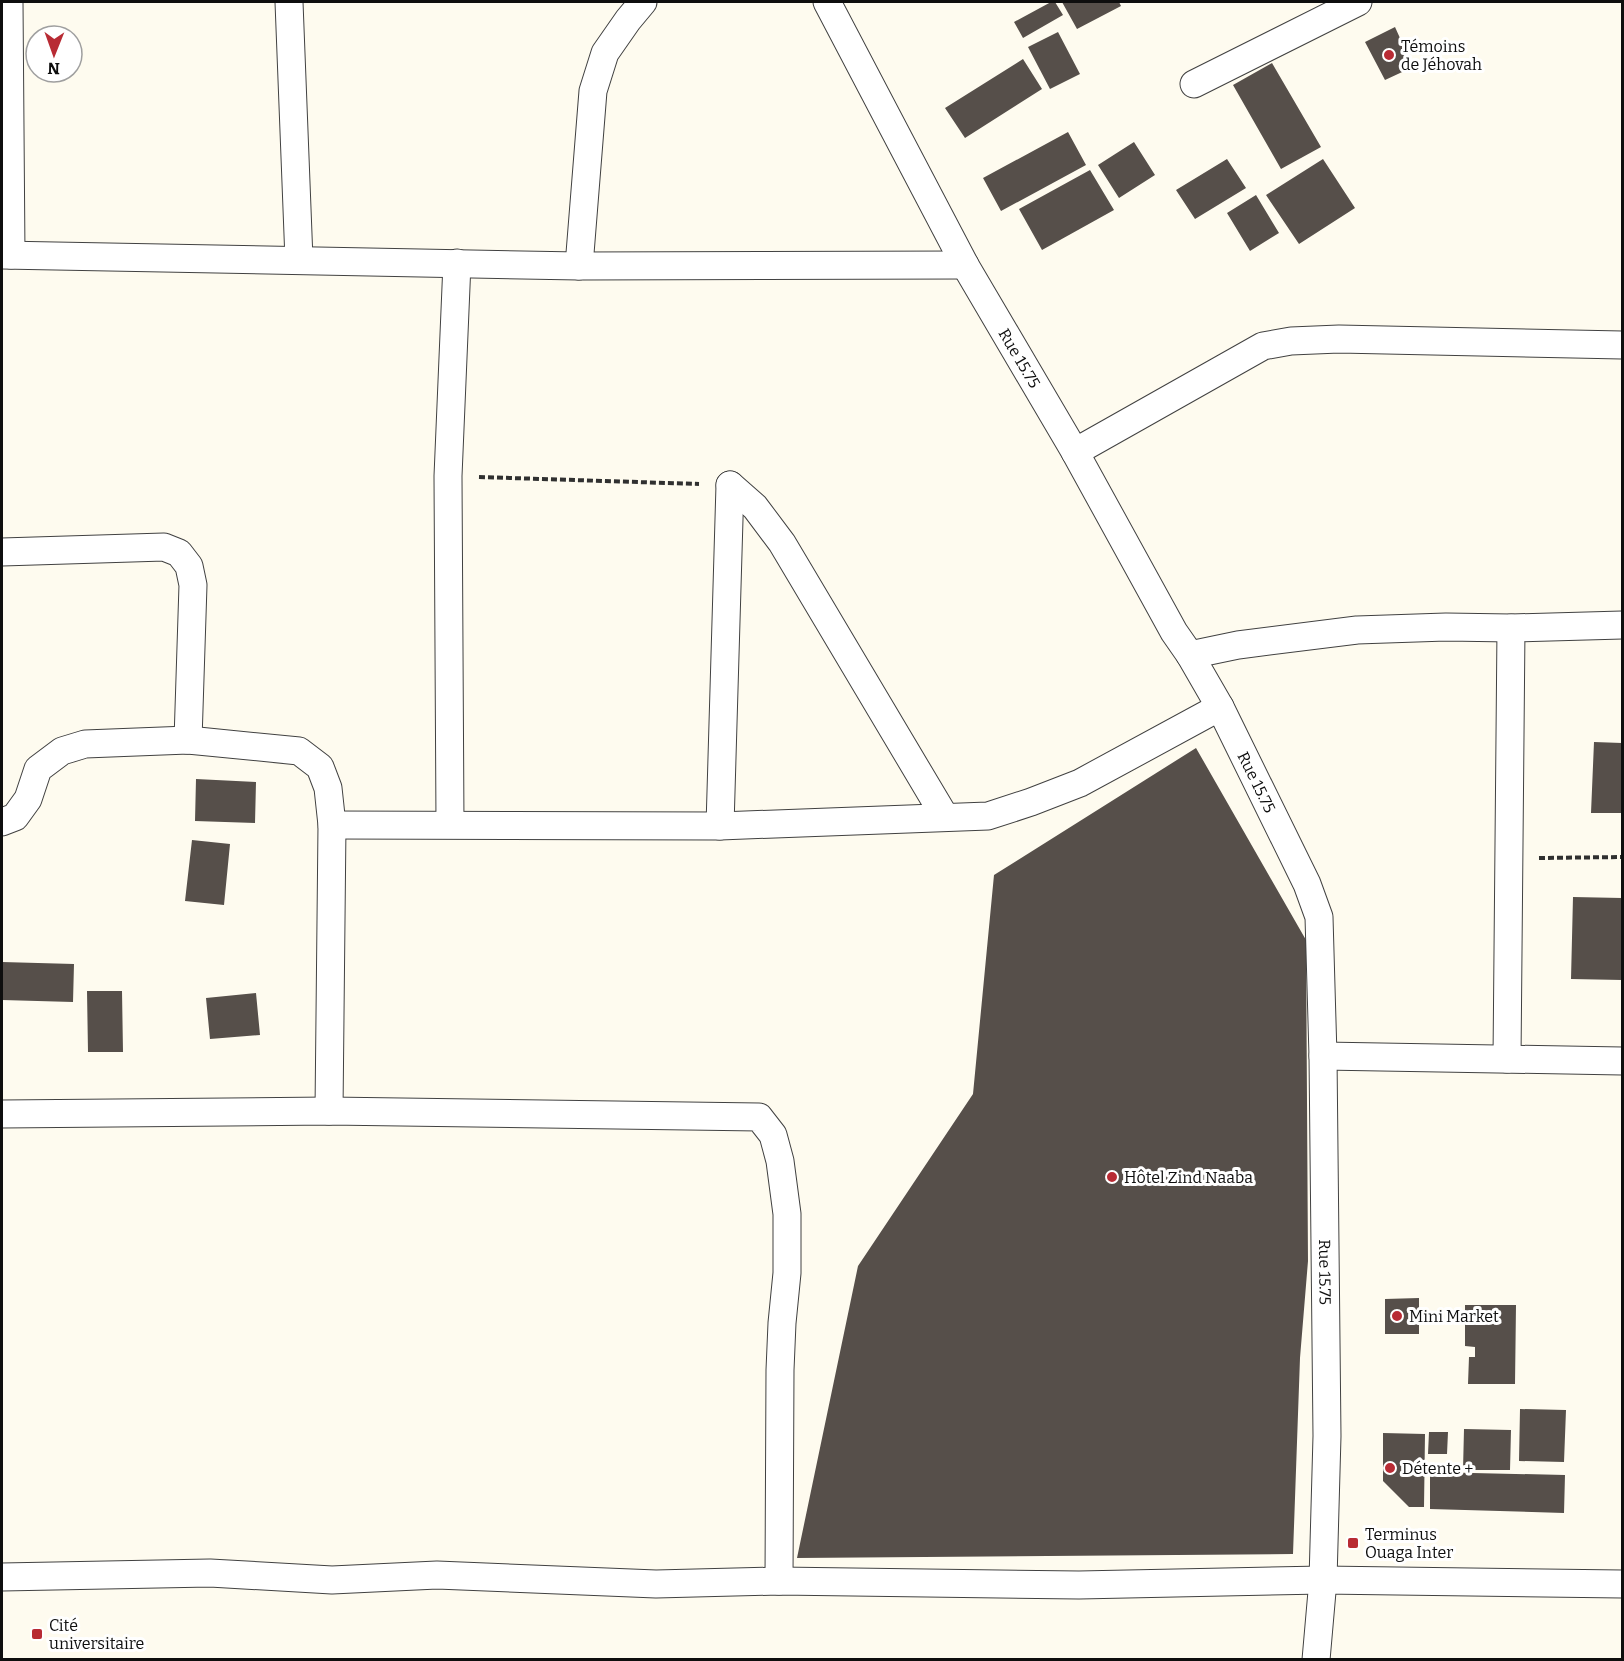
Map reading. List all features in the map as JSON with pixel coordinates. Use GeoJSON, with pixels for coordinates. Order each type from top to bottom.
{"type":"FeatureCollection","features":[{"type":"Feature","properties":{"kind":"street"},"geometry":{"type":"LineString","coordinates":[[9,2],[6,255],[579,266],[965,266]]}},
{"type":"Feature","properties":{"kind":"street"},"geometry":{"type":"LineString","coordinates":[[289,2],[299,260]]}},
{"type":"Feature","properties":{"kind":"street"},"geometry":{"type":"LineString","coordinates":[[579,266],[593,91],[605,53],[643,2]]}},
{"type":"Feature","properties":{"kind":"street","name":"Rue 15.75"},"geometry":{"type":"LineString","coordinates":[[827,2],[965,266],[1075,452],[1174,632],[1220,707],[1307,884],[1319,917],[1323,1056],[1327,1436],[1323,1580],[1316,1659]]}},
{"type":"Feature","properties":{"kind":"street"},"geometry":{"type":"LineString","coordinates":[[1194,84],[1358,2]]}},
{"type":"Feature","properties":{"kind":"street"},"geometry":{"type":"LineString","coordinates":[[450,824],[448,476],[458,263]]}},
{"type":"Feature","properties":{"kind":"street"},"geometry":{"type":"LineString","coordinates":[[1075,452],[1263,346],[1291,341],[1339,339],[1623,345]]}},
{"type":"Feature","properties":{"kind":"street"},"geometry":{"type":"LineString","coordinates":[[730,485],[755,507],[782,543],[945,817]]}},
{"type":"Feature","properties":{"kind":"street"},"geometry":{"type":"LineString","coordinates":[[720,826],[730,485]]}},
{"type":"Feature","properties":{"kind":"street"},"geometry":{"type":"LineString","coordinates":[[2,552],[164,547],[179,553],[189,566],[193,585],[188,740]]}},
{"type":"Feature","properties":{"kind":"street"},"geometry":{"type":"LineString","coordinates":[[1190,655],[1238,645],[1357,630],[1623,625]]}},
{"type":"Feature","properties":{"kind":"street"},"geometry":{"type":"LineString","coordinates":[[1507,1059],[1511,628]]}},
{"type":"Feature","properties":{"kind":"street"},"geometry":{"type":"LineString","coordinates":[[332,825],[720,826],[988,816],[1080,783],[1220,707]]}},
{"type":"Feature","properties":{"kind":"street"},"geometry":{"type":"LineString","coordinates":[[2,822],[15,817],[28,799],[38,769],[62,751],[86,744],[188,740],[299,751],[320,767],[328,788],[332,825],[329,1111]]}},
{"type":"Feature","properties":{"kind":"street"},"geometry":{"type":"LineString","coordinates":[[1323,1056],[1623,1061]]}},
{"type":"Feature","properties":{"kind":"street"},"geometry":{"type":"LineString","coordinates":[[2,1114],[329,1111],[759,1117],[773,1135],[780,1161],[786,1214],[787,1273],[780,1370],[779,1581]]}},
{"type":"Feature","properties":{"kind":"street"},"geometry":{"type":"LineString","coordinates":[[2,1577],[210,1574],[332,1580],[437,1575],[656,1584],[779,1581],[1079,1585],[1323,1580],[1623,1584]]}},
{"type":"Feature","properties":{"kind":"path"},"geometry":{"type":"LineString","coordinates":[[448,476],[730,485]]}},
{"type":"Feature","properties":{"kind":"path"},"geometry":{"type":"LineString","coordinates":[[1509,858],[1623,857]]}},
{"type":"Feature","properties":{"kind":"building"},"geometry":{"type":"Polygon","coordinates":[[[1055,2],[1063,15],[1023,38],[1014,22],[1055,2]]]}},
{"type":"Feature","properties":{"kind":"building"},"geometry":{"type":"Polygon","coordinates":[[[1062,2],[1119,2],[1121,6],[1077,29],[1062,2]]]}},
{"type":"Feature","properties":{"kind":"building","name":"Témoins de Jéhovah"},"geometry":{"type":"Polygon","coordinates":[[[1395,27],[1413,67],[1385,80],[1365,42],[1395,27]]]}},
{"type":"Feature","properties":{"kind":"building"},"geometry":{"type":"Polygon","coordinates":[[[1058,32],[1080,74],[1050,89],[1028,47],[1058,32]]]}},
{"type":"Feature","properties":{"kind":"building"},"geometry":{"type":"Polygon","coordinates":[[[1023,59],[1042,89],[965,138],[945,108],[1023,59]]]}},
{"type":"Feature","properties":{"kind":"building"},"geometry":{"type":"Polygon","coordinates":[[[1272,63],[1321,147],[1281,169],[1233,85],[1272,63]]]}},
{"type":"Feature","properties":{"kind":"building"},"geometry":{"type":"Polygon","coordinates":[[[1068,132],[1086,165],[1001,211],[983,178],[1068,132]]]}},
{"type":"Feature","properties":{"kind":"building"},"geometry":{"type":"Polygon","coordinates":[[[1134,142],[1155,175],[1119,198],[1098,165],[1134,142]]]}},
{"type":"Feature","properties":{"kind":"building"},"geometry":{"type":"Polygon","coordinates":[[[1227,159],[1246,188],[1195,219],[1176,190],[1227,159]]]}},
{"type":"Feature","properties":{"kind":"building"},"geometry":{"type":"Polygon","coordinates":[[[1323,159],[1355,208],[1299,244],[1266,195],[1323,159]]]}},
{"type":"Feature","properties":{"kind":"building"},"geometry":{"type":"Polygon","coordinates":[[[1090,170],[1114,210],[1042,250],[1019,209],[1090,170]]]}},
{"type":"Feature","properties":{"kind":"building"},"geometry":{"type":"Polygon","coordinates":[[[1256,195],[1279,233],[1250,251],[1227,213],[1256,195]]]}},
{"type":"Feature","properties":{"kind":"building"},"geometry":{"type":"Polygon","coordinates":[[[1594,742],[1622,743],[1622,813],[1591,813],[1594,742]]]}},
{"type":"Feature","properties":{"kind":"building","name":"Hôtel Zind Naaba"},"geometry":{"type":"Polygon","coordinates":[[[1196,748],[1306,940],[1308,1261],[1300,1358],[1293,1554],[797,1558],[858,1266],[973,1094],[994,875],[1196,748]]]}},
{"type":"Feature","properties":{"kind":"building"},"geometry":{"type":"Polygon","coordinates":[[[196,779],[256,782],[255,823],[195,821],[196,779]]]}},
{"type":"Feature","properties":{"kind":"building"},"geometry":{"type":"Polygon","coordinates":[[[192,840],[230,844],[224,905],[185,901],[192,840]]]}},
{"type":"Feature","properties":{"kind":"building"},"geometry":{"type":"Polygon","coordinates":[[[1573,897],[1622,898],[1622,980],[1571,979],[1573,897]]]}},
{"type":"Feature","properties":{"kind":"building"},"geometry":{"type":"Polygon","coordinates":[[[2,962],[74,964],[73,1002],[2,1000],[2,962]]]}},
{"type":"Feature","properties":{"kind":"building"},"geometry":{"type":"Polygon","coordinates":[[[87,991],[122,991],[123,1052],[88,1052],[87,991]]]}},
{"type":"Feature","properties":{"kind":"building"},"geometry":{"type":"Polygon","coordinates":[[[256,993],[260,1035],[210,1039],[206,998],[256,993]]]}},
{"type":"Feature","properties":{"kind":"building"},"geometry":{"type":"Polygon","coordinates":[[[1419,1298],[1419,1334],[1385,1334],[1385,1299],[1419,1298]]]}},
{"type":"Feature","properties":{"kind":"building"},"geometry":{"type":"Polygon","coordinates":[[[1465,1305],[1516,1305],[1515,1384],[1468,1384],[1469,1357],[1475,1357],[1475,1347],[1465,1346],[1465,1305]]]}},
{"type":"Feature","properties":{"kind":"building"},"geometry":{"type":"Polygon","coordinates":[[[1520,1409],[1566,1410],[1564,1462],[1519,1461],[1520,1409]]]}},
{"type":"Feature","properties":{"kind":"building"},"geometry":{"type":"Polygon","coordinates":[[[1464,1429],[1511,1430],[1510,1470],[1463,1470],[1464,1429]]]}},
{"type":"Feature","properties":{"kind":"building"},"geometry":{"type":"Polygon","coordinates":[[[1429,1432],[1448,1432],[1447,1454],[1428,1454],[1429,1432]]]}},
{"type":"Feature","properties":{"kind":"building"},"geometry":{"type":"Polygon","coordinates":[[[1383,1433],[1425,1434],[1424,1507],[1409,1507],[1383,1481],[1383,1433]]]}},
{"type":"Feature","properties":{"kind":"building"},"geometry":{"type":"Polygon","coordinates":[[[1430,1472],[1565,1475],[1564,1513],[1430,1509],[1430,1472]]]}},
{"type":"Feature","properties":{"kind":"place","name":"Témoins de Jéhovah"},"geometry":{"type":"Point","coordinates":[1389,55]}},
{"type":"Feature","properties":{"kind":"place","name":"Hôtel Zind Naaba"},"geometry":{"type":"Point","coordinates":[1112,1177]}},
{"type":"Feature","properties":{"kind":"place","name":"Mini Market"},"geometry":{"type":"Point","coordinates":[1397,1316]}},
{"type":"Feature","properties":{"kind":"place","name":"Détente +"},"geometry":{"type":"Point","coordinates":[1390,1468]}},
{"type":"Feature","properties":{"kind":"place","name":"Terminus Ouaga Inter"},"geometry":{"type":"Point","coordinates":[1353,1543]}},
{"type":"Feature","properties":{"kind":"place","name":"Cité universitaire"},"geometry":{"type":"Point","coordinates":[37,1634]}}]}
